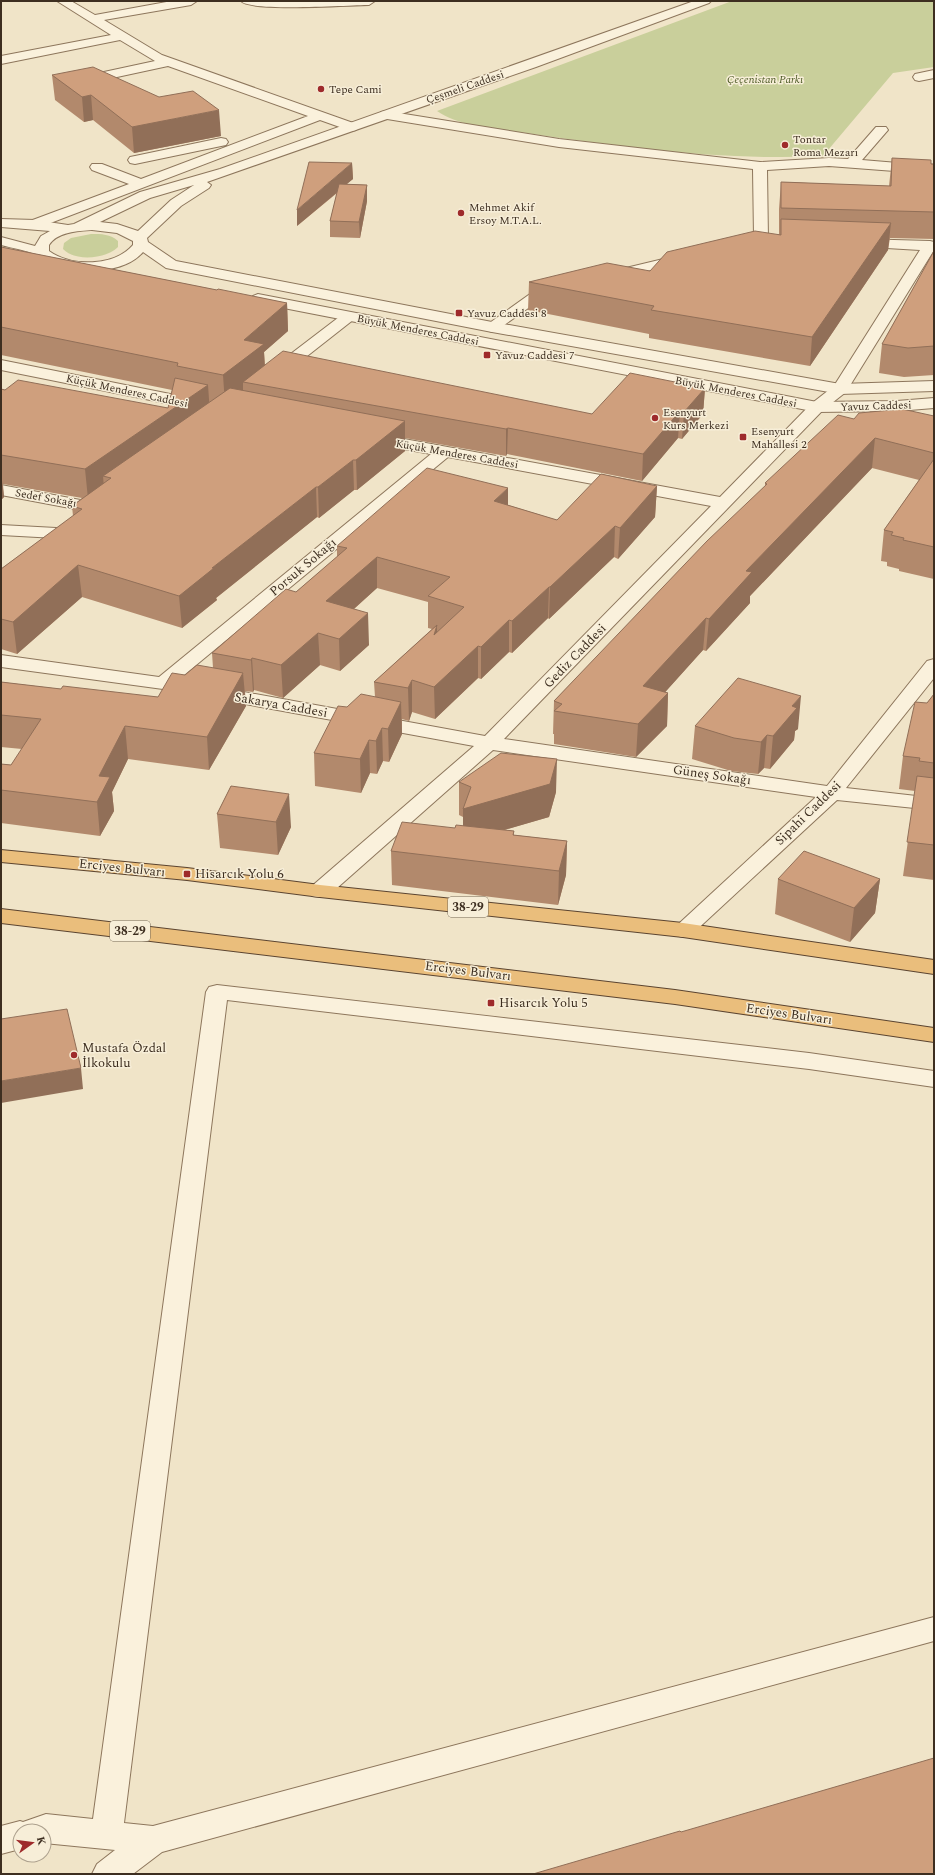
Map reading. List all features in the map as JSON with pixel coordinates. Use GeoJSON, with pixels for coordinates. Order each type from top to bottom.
{"type":"FeatureCollection","features":[{"type":"Feature","properties":{"kind":"highway","name":"Erciyes Bulvarı"},"geometry":{"type":"LineString","coordinates":[[1,856],[187,874],[320,891],[683,930],[934,967]]}},
{"type":"Feature","properties":{"kind":"highway","name":"Erciyes Bulvarı"},"geometry":{"type":"LineString","coordinates":[[5,917],[675,997],[934,1035]]}},
{"type":"Feature","properties":{"kind":"street"},"geometry":{"type":"LineString","coordinates":[[63,1],[158,58],[352,127]]}},
{"type":"Feature","properties":{"kind":"street"},"geometry":{"type":"LineString","coordinates":[[92,19],[191,1]]}},
{"type":"Feature","properties":{"kind":"street"},"geometry":{"type":"LineString","coordinates":[[247,1],[286,4],[369,1]]}},
{"type":"Feature","properties":{"kind":"street","name":"Çeşmeli Caddesi"},"geometry":{"type":"LineString","coordinates":[[42,252],[41,247],[43,242],[48,237],[73,228],[145,195],[225,172],[705,1]]}},
{"type":"Feature","properties":{"kind":"street"},"geometry":{"type":"LineString","coordinates":[[1,60],[122,36]]}},
{"type":"Feature","properties":{"kind":"street"},"geometry":{"type":"LineString","coordinates":[[66,84],[169,62]]}},
{"type":"Feature","properties":{"kind":"street"},"geometry":{"type":"LineString","coordinates":[[919,77],[934,74]]}},
{"type":"Feature","properties":{"kind":"street"},"geometry":{"type":"LineString","coordinates":[[386,115],[559,143],[760,166],[829,162],[934,170]]}},
{"type":"Feature","properties":{"kind":"street"},"geometry":{"type":"LineString","coordinates":[[35,224],[320,116]]}},
{"type":"Feature","properties":{"kind":"street"},"geometry":{"type":"LineString","coordinates":[[134,160],[289,128]]}},
{"type":"Feature","properties":{"kind":"street"},"geometry":{"type":"LineString","coordinates":[[852,164],[881,130]]}},
{"type":"Feature","properties":{"kind":"street"},"geometry":{"type":"LineString","coordinates":[[760,166],[761,240]]}},
{"type":"Feature","properties":{"kind":"street"},"geometry":{"type":"LineString","coordinates":[[97,167],[142,184]]}},
{"type":"Feature","properties":{"kind":"street","name":"Çeşmeli Caddesi"},"geometry":{"type":"LineString","coordinates":[[89,265],[109,263],[134,254],[140,241],[176,203],[225,172]]}},
{"type":"Feature","properties":{"kind":"street"},"geometry":{"type":"LineString","coordinates":[[1,223],[35,224],[73,228]]}},
{"type":"Feature","properties":{"kind":"street","name":"Büyük Menderes Caddesi"},"geometry":{"type":"LineString","coordinates":[[73,228],[116,227],[126,230],[171,265],[357,299],[492,327],[840,389]]}},
{"type":"Feature","properties":{"kind":"street"},"geometry":{"type":"LineString","coordinates":[[731,247],[761,240],[776,240]]}},
{"type":"Feature","properties":{"kind":"street"},"geometry":{"type":"LineString","coordinates":[[1,241],[42,252],[54,261],[89,265],[127,273]]}},
{"type":"Feature","properties":{"kind":"street"},"geometry":{"type":"LineString","coordinates":[[846,243],[932,245]]}},
{"type":"Feature","properties":{"kind":"street","name":"Gediz Caddesi"},"geometry":{"type":"LineString","coordinates":[[320,891],[490,743],[817,407],[840,389],[932,245]]}},
{"type":"Feature","properties":{"kind":"street"},"geometry":{"type":"LineString","coordinates":[[595,280],[701,254]]}},
{"type":"Feature","properties":{"kind":"street"},"geometry":{"type":"LineString","coordinates":[[492,327],[542,292],[572,285]]}},
{"type":"Feature","properties":{"kind":"street","name":"Büyük Menderes Caddesi"},"geometry":{"type":"LineString","coordinates":[[242,296],[817,407]]}},
{"type":"Feature","properties":{"kind":"street"},"geometry":{"type":"LineString","coordinates":[[264,383],[348,317]]}},
{"type":"Feature","properties":{"kind":"street","name":"Küçük Menderes Caddesi"},"geometry":{"type":"LineString","coordinates":[[1,365],[212,408]]}},
{"type":"Feature","properties":{"kind":"street","name":"Yavuz Caddesi"},"geometry":{"type":"LineString","coordinates":[[840,389],[934,386]]}},
{"type":"Feature","properties":{"kind":"street","name":"Yavuz Caddesi"},"geometry":{"type":"LineString","coordinates":[[817,407],[897,406],[934,403]]}},
{"type":"Feature","properties":{"kind":"street","name":"Küçük Menderes Caddesi"},"geometry":{"type":"LineString","coordinates":[[359,436],[725,503]]}},
{"type":"Feature","properties":{"kind":"street","name":"Porsuk Sokağı"},"geometry":{"type":"LineString","coordinates":[[163,683],[444,452]]}},
{"type":"Feature","properties":{"kind":"street","name":"Sedef Sokağı"},"geometry":{"type":"LineString","coordinates":[[1,490],[97,502],[66,526]]}},
{"type":"Feature","properties":{"kind":"street"},"geometry":{"type":"LineString","coordinates":[[1,530],[66,526]]}},
{"type":"Feature","properties":{"kind":"street"},"geometry":{"type":"LineString","coordinates":[[38,548],[66,526]]}},
{"type":"Feature","properties":{"kind":"street","name":"Sakarya Caddesi"},"geometry":{"type":"LineString","coordinates":[[1,661],[163,683],[490,743]]}},
{"type":"Feature","properties":{"kind":"street","name":"Sipahi Caddesi"},"geometry":{"type":"LineString","coordinates":[[683,930],[832,793],[934,665]]}},
{"type":"Feature","properties":{"kind":"street","name":"Güneş Sokağı"},"geometry":{"type":"LineString","coordinates":[[490,743],[832,793],[934,804]]}},
{"type":"Feature","properties":{"kind":"street"},"geometry":{"type":"LineString","coordinates":[[106,1835],[217,992],[801,1060],[934,1079]]}},
{"type":"Feature","properties":{"kind":"street"},"geometry":{"type":"LineString","coordinates":[[52,1829],[153,1840],[934,1629]]}},
{"type":"Feature","properties":{"kind":"street"},"geometry":{"type":"LineString","coordinates":[[1,1840],[12,1837]]}},
{"type":"Feature","properties":{"kind":"street"},"geometry":{"type":"LineString","coordinates":[[108,1874],[153,1840]]}},
{"type":"Feature","properties":{"kind":"green space","name":"Çeçenistan Parkı"},"geometry":{"type":"Polygon","coordinates":[[[732,1],[933,1],[934,67],[893,73],[823,156],[750,157],[678,152],[606,144],[471,125],[448,117],[437,111],[732,1]]]}},
{"type":"Feature","properties":{"kind":"green space"},"geometry":{"type":"Polygon","coordinates":[[[91,234],[102,234],[112,237],[118,241],[118,247],[106,254],[90,257],[75,256],[63,249],[64,243],[71,238],[91,234]]]}},
{"type":"Feature","properties":{"kind":"building"},"geometry":{"type":"Polygon","coordinates":[[[93,67],[159,97],[193,91],[219,110],[132,127],[91,95],[82,97],[52,75],[93,67]]]}},
{"type":"Feature","properties":{"kind":"building"},"geometry":{"type":"Polygon","coordinates":[[[892,158],[931,160],[931,164],[934,164],[934,212],[781,208],[781,182],[891,186],[892,158]]]}},
{"type":"Feature","properties":{"kind":"building"},"geometry":{"type":"Polygon","coordinates":[[[309,162],[352,163],[297,210],[309,162]]]}},
{"type":"Feature","properties":{"kind":"building"},"geometry":{"type":"Polygon","coordinates":[[[339,184],[367,185],[359,222],[330,221],[339,184]]]}},
{"type":"Feature","properties":{"kind":"building"},"geometry":{"type":"Polygon","coordinates":[[[781,219],[891,223],[812,337],[651,310],[654,306],[529,282],[607,263],[650,271],[667,252],[755,231],[781,235],[781,219]]]}},
{"type":"Feature","properties":{"kind":"building"},"geometry":{"type":"Polygon","coordinates":[[[1,247],[287,303],[244,340],[264,344],[223,375],[177,366],[178,363],[1,327],[1,247]]]}},
{"type":"Feature","properties":{"kind":"building"},"geometry":{"type":"Polygon","coordinates":[[[934,251],[934,346],[908,348],[882,344],[934,251]]]}},
{"type":"Feature","properties":{"kind":"building"},"geometry":{"type":"Polygon","coordinates":[[[283,351],[592,414],[630,373],[705,388],[684,412],[680,411],[643,454],[508,428],[506,429],[243,382],[283,351]]]}},
{"type":"Feature","properties":{"kind":"building"},"geometry":{"type":"Polygon","coordinates":[[[175,378],[208,385],[85,469],[1,455],[1,389],[5,390],[18,380],[168,408],[175,378]]]}},
{"type":"Feature","properties":{"kind":"building"},"geometry":{"type":"Polygon","coordinates":[[[230,388],[405,421],[356,460],[353,460],[316,487],[212,568],[214,568],[179,596],[78,565],[13,622],[1,619],[1,569],[82,509],[72,506],[111,478],[103,476],[230,388]]]}},
{"type":"Feature","properties":{"kind":"building"},"geometry":{"type":"Polygon","coordinates":[[[902,409],[934,416],[934,453],[875,438],[746,571],[752,572],[709,619],[706,618],[643,686],[668,693],[638,724],[554,711],[562,704],[554,701],[707,541],[767,484],[765,483],[838,415],[854,419],[859,413],[902,409]]]}},
{"type":"Feature","properties":{"kind":"building"},"geometry":{"type":"Polygon","coordinates":[[[934,459],[934,547],[903,540],[904,538],[891,535],[893,532],[884,530],[934,459]]]}},
{"type":"Feature","properties":{"kind":"building"},"geometry":{"type":"Polygon","coordinates":[[[427,468],[508,488],[494,501],[557,520],[601,474],[657,486],[620,528],[615,526],[512,621],[509,620],[481,647],[478,646],[434,687],[412,680],[408,688],[374,682],[437,625],[434,635],[464,607],[428,596],[450,577],[377,557],[326,601],[368,613],[339,639],[318,633],[281,665],[252,658],[251,660],[212,653],[286,589],[296,592],[347,548],[337,546],[427,468]]]}},
{"type":"Feature","properties":{"kind":"building"},"geometry":{"type":"Polygon","coordinates":[[[197,665],[243,673],[207,737],[125,726],[99,776],[110,777],[97,802],[1,790],[1,764],[11,765],[41,719],[1,715],[1,682],[61,689],[63,686],[158,697],[172,673],[185,675],[197,665]]]}},
{"type":"Feature","properties":{"kind":"building"},"geometry":{"type":"Polygon","coordinates":[[[738,678],[801,696],[792,706],[797,708],[773,736],[767,735],[761,742],[734,738],[695,726],[738,678]]]}},
{"type":"Feature","properties":{"kind":"building"},"geometry":{"type":"Polygon","coordinates":[[[361,694],[401,702],[388,729],[382,728],[376,741],[369,740],[360,759],[314,753],[338,706],[347,707],[361,694]]]}},
{"type":"Feature","properties":{"kind":"building"},"geometry":{"type":"Polygon","coordinates":[[[934,694],[934,763],[919,761],[920,758],[903,756],[915,702],[927,703],[934,694]]]}},
{"type":"Feature","properties":{"kind":"building"},"geometry":{"type":"Polygon","coordinates":[[[501,753],[557,759],[550,784],[463,809],[471,787],[459,782],[501,753]]]}},
{"type":"Feature","properties":{"kind":"building"},"geometry":{"type":"Polygon","coordinates":[[[917,776],[934,778],[934,845],[907,842],[917,776]]]}},
{"type":"Feature","properties":{"kind":"building"},"geometry":{"type":"Polygon","coordinates":[[[231,786],[289,794],[276,822],[217,814],[231,786]]]}},
{"type":"Feature","properties":{"kind":"building"},"geometry":{"type":"Polygon","coordinates":[[[402,822],[455,828],[456,825],[514,831],[513,835],[567,841],[559,871],[391,851],[402,822]]]}},
{"type":"Feature","properties":{"kind":"building"},"geometry":{"type":"Polygon","coordinates":[[[804,851],[880,879],[854,908],[778,879],[804,851]]]}},
{"type":"Feature","properties":{"kind":"building"},"geometry":{"type":"Polygon","coordinates":[[[67,1009],[81,1068],[1,1081],[1,1019],[67,1009]]]}},
{"type":"Feature","properties":{"kind":"building"},"geometry":{"type":"Polygon","coordinates":[[[934,1758],[934,1874],[533,1874],[680,1831],[681,1832],[934,1758]]]}},
{"type":"Feature","properties":{"kind":"place","name":"Tepe Cami"},"geometry":{"type":"Point","coordinates":[321,89]}},
{"type":"Feature","properties":{"kind":"place","name":"Tontar Roma Mezarı"},"geometry":{"type":"Point","coordinates":[785,145]}},
{"type":"Feature","properties":{"kind":"place","name":"Mehmet Akif Ersoy M.T.A.L."},"geometry":{"type":"Point","coordinates":[461,213]}},
{"type":"Feature","properties":{"kind":"place","name":"Yavuz Caddesi 8"},"geometry":{"type":"Point","coordinates":[459,313]}},
{"type":"Feature","properties":{"kind":"place","name":"Yavuz Caddesi 7"},"geometry":{"type":"Point","coordinates":[487,355]}},
{"type":"Feature","properties":{"kind":"place","name":"Esenyurt Kurs Merkezi"},"geometry":{"type":"Point","coordinates":[655,418]}},
{"type":"Feature","properties":{"kind":"place","name":"Esenyurt Mahallesi 2"},"geometry":{"type":"Point","coordinates":[743,437]}},
{"type":"Feature","properties":{"kind":"place","name":"Hisarcık Yolu 6"},"geometry":{"type":"Point","coordinates":[187,874]}},
{"type":"Feature","properties":{"kind":"place","name":"Hisarcık Yolu 5"},"geometry":{"type":"Point","coordinates":[491,1003]}},
{"type":"Feature","properties":{"kind":"place","name":"Mustafa Özdal İlkokulu"},"geometry":{"type":"Point","coordinates":[74,1055]}}]}
